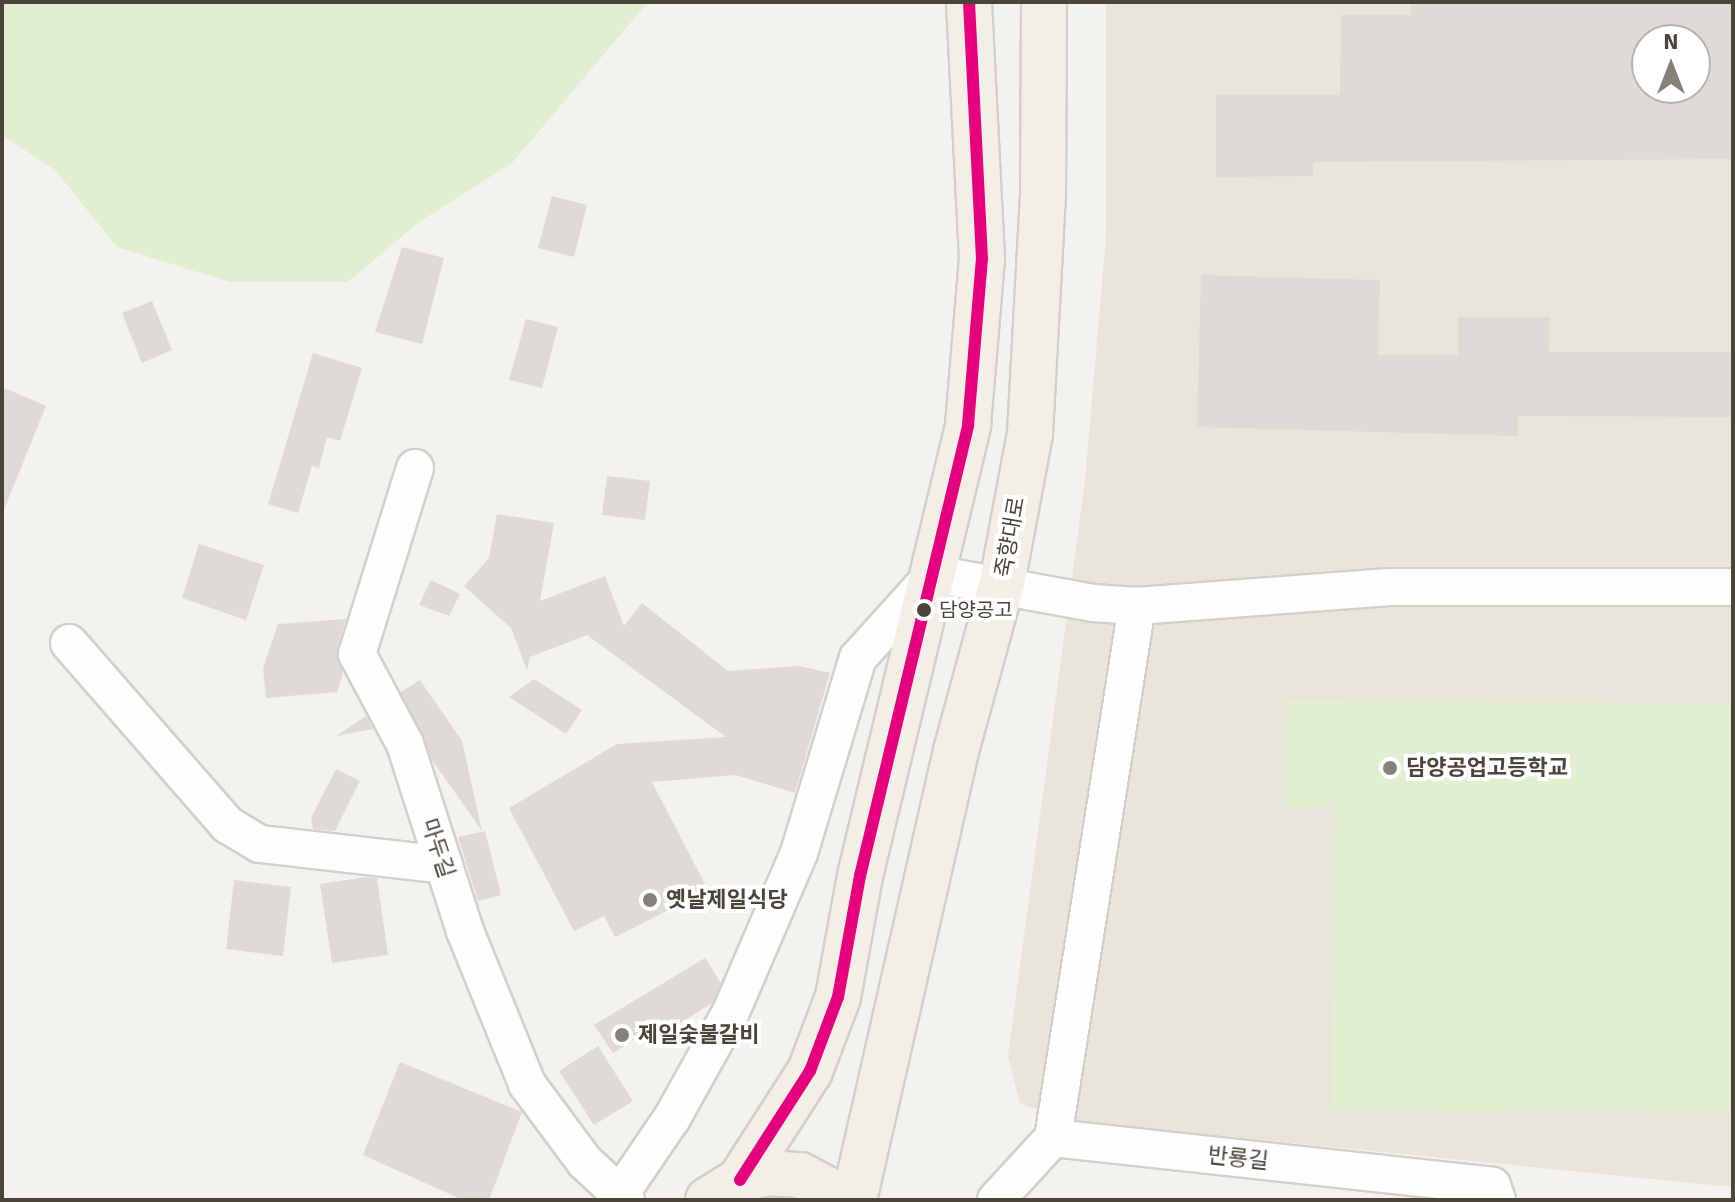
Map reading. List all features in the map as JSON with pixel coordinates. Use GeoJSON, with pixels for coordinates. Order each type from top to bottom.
{"type":"FeatureCollection","features":[{"type":"Feature","properties":{"kind":"main road"},"geometry":{"type":"LineString","coordinates":[[724,1190],[810,1071],[838,997],[860,876],[968,425],[978,340],[982,259],[969,2]]}},
{"type":"Feature","properties":{"kind":"main road","name":"죽향대로"},"geometry":{"type":"LineString","coordinates":[[854,1200],[956,751],[1002,583],[1030,434],[1037,359],[1044,2]]}},
{"type":"Feature","properties":{"kind":"main road"},"geometry":{"type":"LineString","coordinates":[[724,1190],[769,1173],[800,1175],[829,1186],[847,1200]]}},
{"type":"Feature","properties":{"kind":"street","name":"마두길"},"geometry":{"type":"LineString","coordinates":[[415,468],[357,654],[405,744],[444,865],[527,1084],[551,1122],[620,1199]]}},
{"type":"Feature","properties":{"kind":"street"},"geometry":{"type":"LineString","coordinates":[[620,1199],[672,1118],[730,1014],[799,853],[858,658],[934,574],[1002,583],[1093,603],[1137,606],[1389,587],[1733,587]]}},
{"type":"Feature","properties":{"kind":"street"},"geometry":{"type":"LineString","coordinates":[[996,1200],[1053,1138],[1137,606]]}},
{"type":"Feature","properties":{"kind":"street"},"geometry":{"type":"LineString","coordinates":[[69,643],[228,825],[260,844],[444,865]]}},
{"type":"Feature","properties":{"kind":"street","name":"반룡길"},"geometry":{"type":"LineString","coordinates":[[1053,1138],[1492,1186],[1497,1200]]}},
{"type":"Feature","properties":{"kind":"shaded area","name":"담양공업고등학교"},"geometry":{"type":"Polygon","coordinates":[[[1106,2],[1733,2],[1733,1187],[1081,1122],[1020,1104],[1008,1056],[1085,480],[1106,237],[1106,2]]]}},
{"type":"Feature","properties":{"kind":"green space"},"geometry":{"type":"Polygon","coordinates":[[[2,2],[648,2],[512,163],[419,222],[348,282],[230,282],[117,247],[55,170],[2,135],[2,2]]]}},
{"type":"Feature","properties":{"kind":"green space"},"geometry":{"type":"Polygon","coordinates":[[[1287,700],[1733,704],[1733,1113],[1332,1109],[1335,807],[1285,806],[1287,700]]]}},
{"type":"Feature","properties":{"kind":"building"},"geometry":{"type":"Polygon","coordinates":[[[1411,2],[1733,2],[1733,159],[1313,162],[1313,176],[1216,177],[1216,95],[1340,95],[1341,15],[1411,15],[1411,2]]]}},
{"type":"Feature","properties":{"kind":"building"},"geometry":{"type":"Polygon","coordinates":[[[552,196],[587,205],[574,257],[538,248],[552,196]]]}},
{"type":"Feature","properties":{"kind":"building"},"geometry":{"type":"Polygon","coordinates":[[[402,247],[444,258],[422,344],[375,332],[402,247]]]}},
{"type":"Feature","properties":{"kind":"building"},"geometry":{"type":"Polygon","coordinates":[[[1201,275],[1380,280],[1378,355],[1458,355],[1458,317],[1550,317],[1549,352],[1733,352],[1733,417],[1518,416],[1518,436],[1197,427],[1201,275]]]}},
{"type":"Feature","properties":{"kind":"building"},"geometry":{"type":"Polygon","coordinates":[[[152,301],[172,350],[142,363],[122,313],[152,301]]]}},
{"type":"Feature","properties":{"kind":"building"},"geometry":{"type":"Polygon","coordinates":[[[526,319],[558,327],[542,388],[509,380],[526,319]]]}},
{"type":"Feature","properties":{"kind":"building"},"geometry":{"type":"Polygon","coordinates":[[[313,353],[362,368],[340,441],[327,437],[319,468],[312,466],[298,513],[268,504],[313,353]]]}},
{"type":"Feature","properties":{"kind":"building"},"geometry":{"type":"Polygon","coordinates":[[[2,387],[46,406],[3,512],[2,511],[2,387]]]}},
{"type":"Feature","properties":{"kind":"building"},"geometry":{"type":"Polygon","coordinates":[[[607,476],[650,481],[645,520],[602,515],[607,476]]]}},
{"type":"Feature","properties":{"kind":"building"},"geometry":{"type":"Polygon","coordinates":[[[497,514],[554,523],[540,601],[605,576],[624,626],[642,603],[728,671],[799,666],[830,673],[795,793],[735,775],[652,782],[708,890],[615,937],[604,916],[574,931],[509,808],[617,744],[726,737],[587,635],[530,657],[527,670],[511,628],[464,586],[489,558],[497,514]]]}},
{"type":"Feature","properties":{"kind":"building"},"geometry":{"type":"Polygon","coordinates":[[[199,544],[264,565],[246,620],[182,598],[199,544]]]}},
{"type":"Feature","properties":{"kind":"building"},"geometry":{"type":"Polygon","coordinates":[[[431,580],[460,594],[449,616],[419,605],[431,580]]]}},
{"type":"Feature","properties":{"kind":"building"},"geometry":{"type":"Polygon","coordinates":[[[346,619],[337,648],[343,673],[337,692],[266,698],[263,668],[278,624],[346,619]]]}},
{"type":"Feature","properties":{"kind":"building"},"geometry":{"type":"Polygon","coordinates":[[[534,679],[582,710],[566,734],[509,697],[534,679]]]}},
{"type":"Feature","properties":{"kind":"building"},"geometry":{"type":"Polygon","coordinates":[[[420,680],[462,741],[482,831],[432,760],[401,692],[420,680]]]}},
{"type":"Feature","properties":{"kind":"building"},"geometry":{"type":"Polygon","coordinates":[[[366,716],[373,729],[336,736],[366,716]]]}},
{"type":"Feature","properties":{"kind":"building"},"geometry":{"type":"Polygon","coordinates":[[[336,769],[360,781],[335,831],[313,829],[311,818],[336,769]]]}},
{"type":"Feature","properties":{"kind":"building"},"geometry":{"type":"Polygon","coordinates":[[[485,831],[501,895],[478,901],[458,837],[485,831]]]}},
{"type":"Feature","properties":{"kind":"building"},"geometry":{"type":"Polygon","coordinates":[[[377,878],[388,955],[332,963],[320,884],[377,878]]]}},
{"type":"Feature","properties":{"kind":"building"},"geometry":{"type":"Polygon","coordinates":[[[234,880],[291,887],[283,956],[226,949],[234,880]]]}},
{"type":"Feature","properties":{"kind":"building"},"geometry":{"type":"Polygon","coordinates":[[[705,958],[721,983],[712,1003],[671,1029],[665,1019],[613,1053],[594,1025],[705,958]]]}},
{"type":"Feature","properties":{"kind":"building"},"geometry":{"type":"Polygon","coordinates":[[[598,1046],[633,1101],[594,1125],[559,1071],[598,1046]]]}},
{"type":"Feature","properties":{"kind":"building"},"geometry":{"type":"Polygon","coordinates":[[[400,1062],[522,1112],[489,1200],[463,1200],[363,1155],[400,1062]]]}},
{"type":"Feature","properties":{"kind":"transit line"},"geometry":{"type":"LineString","coordinates":[[740,1180],[810,1071],[838,997],[860,876],[968,425],[982,259],[969,2]]}},
{"type":"Feature","properties":{"kind":"place","name":"담양공고"},"geometry":{"type":"Point","coordinates":[924,610]}},
{"type":"Feature","properties":{"kind":"place","name":"담양공업고등학교"},"geometry":{"type":"Point","coordinates":[1390,768]}},
{"type":"Feature","properties":{"kind":"place","name":"옛날제일식당"},"geometry":{"type":"Point","coordinates":[650,900]}},
{"type":"Feature","properties":{"kind":"place","name":"제일숯불갈비"},"geometry":{"type":"Point","coordinates":[622,1035]}}]}
